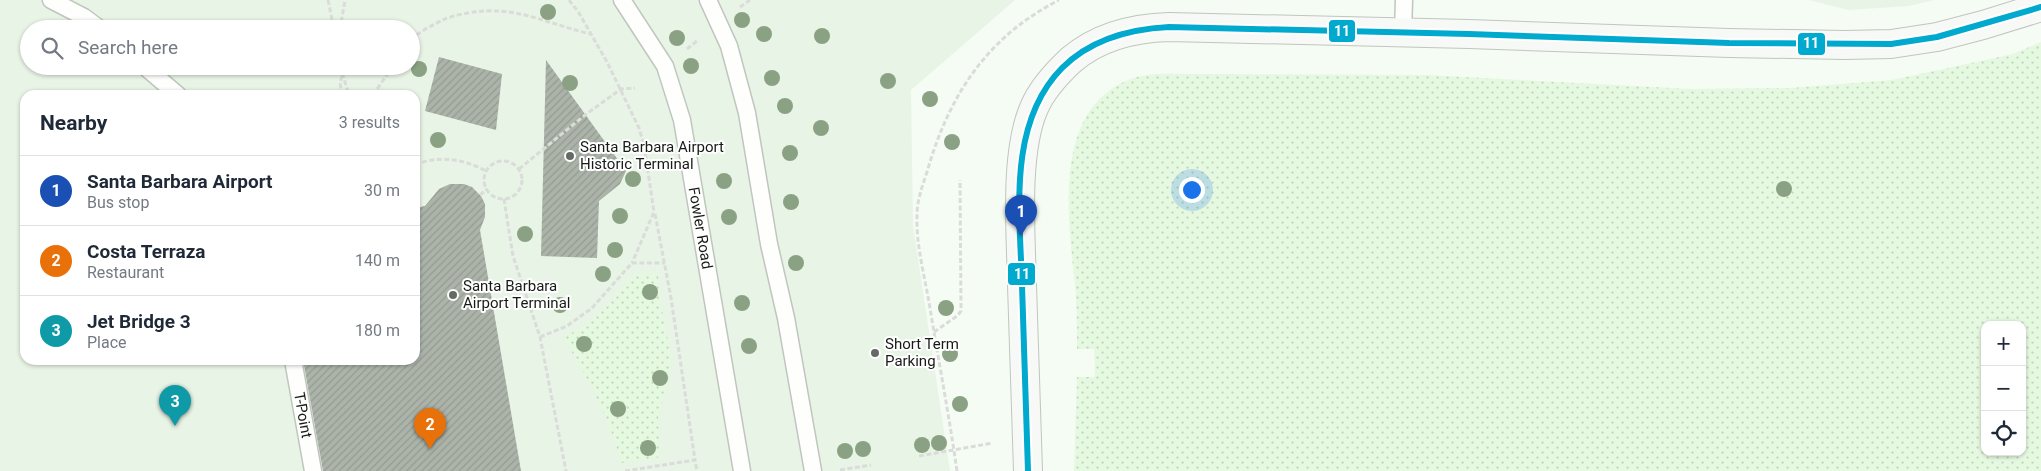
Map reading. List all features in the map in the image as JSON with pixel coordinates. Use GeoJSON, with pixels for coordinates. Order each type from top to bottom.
{"type":"FeatureCollection","features":[{"type":"Feature","properties":{"kind":"street"},"geometry":{"type":"LineString","coordinates":[[1028,471],[1021,236],[1022,160],[1034,108],[1048,84],[1077,55],[1101,40],[1132,30],[1148,28],[1403,32],[1729,43],[1891,44],[1937,37],[1983,26],[2041,7]]}},
{"type":"Feature","properties":{"kind":"lane"},"geometry":{"type":"LineString","coordinates":[[51,0],[88,20]]}},
{"type":"Feature","properties":{"kind":"lane","name":"Fowler Road"},"geometry":{"type":"LineString","coordinates":[[622,0],[665,66],[682,120],[742,471]]}},
{"type":"Feature","properties":{"kind":"lane"},"geometry":{"type":"LineString","coordinates":[[708,0],[729,46],[747,113],[769,244],[786,318],[813,471]]}},
{"type":"Feature","properties":{"kind":"lane"},"geometry":{"type":"LineString","coordinates":[[1403,32],[1404,0]]}},
{"type":"Feature","properties":{"kind":"lane"},"geometry":{"type":"LineString","coordinates":[[155,75],[172,90]]}},
{"type":"Feature","properties":{"kind":"lane","name":"T-Point"},"geometry":{"type":"LineString","coordinates":[[294,365],[313,471]]}},
{"type":"Feature","properties":{"kind":"path"},"geometry":{"type":"LineString","coordinates":[[328,0],[332,20]]}},
{"type":"Feature","properties":{"kind":"path"},"geometry":{"type":"LineString","coordinates":[[341,20],[344,0]]}},
{"type":"Feature","properties":{"kind":"path"},"geometry":{"type":"LineString","coordinates":[[569,0],[579,13],[621,90],[639,128],[644,145],[654,212],[665,263],[697,471]]}},
{"type":"Feature","properties":{"kind":"path"},"geometry":{"type":"LineString","coordinates":[[957,471],[917,218],[918,202],[940,130],[953,103],[967,81],[997,44],[1044,8],[1059,0]]}},
{"type":"Feature","properties":{"kind":"path"},"geometry":{"type":"LineString","coordinates":[[420,34],[457,14],[472,9],[499,7],[529,12],[563,26],[590,34]]}},
{"type":"Feature","properties":{"kind":"path"},"geometry":{"type":"LineString","coordinates":[[377,90],[387,75]]}},
{"type":"Feature","properties":{"kind":"path"},"geometry":{"type":"LineString","coordinates":[[341,90],[340,82],[342,76]]}},
{"type":"Feature","properties":{"kind":"path"},"geometry":{"type":"LineString","coordinates":[[342,76],[346,81],[348,90]]}},
{"type":"Feature","properties":{"kind":"path"},"geometry":{"type":"LineString","coordinates":[[519,169],[585,114],[621,90],[635,88]]}},
{"type":"Feature","properties":{"kind":"path"},"geometry":{"type":"LineString","coordinates":[[420,164],[439,160],[456,160],[473,164],[486,171]]}},
{"type":"Feature","properties":{"kind":"path"},"geometry":{"type":"LineString","coordinates":[[499,161],[511,162],[519,169],[522,175],[522,186],[515,195],[504,199],[493,196],[487,189],[484,182],[486,171],[494,163],[499,161]]}},
{"type":"Feature","properties":{"kind":"path"},"geometry":{"type":"LineString","coordinates":[[934,332],[961,311],[960,180]]}},
{"type":"Feature","properties":{"kind":"path"},"geometry":{"type":"LineString","coordinates":[[480,195],[487,189]]}},
{"type":"Feature","properties":{"kind":"path"},"geometry":{"type":"LineString","coordinates":[[504,199],[513,256],[540,337],[566,471]]}},
{"type":"Feature","properties":{"kind":"path"},"geometry":{"type":"LineString","coordinates":[[540,337],[568,326],[592,308],[632,263],[654,212]]}},
{"type":"Feature","properties":{"kind":"path"},"geometry":{"type":"LineString","coordinates":[[632,263],[665,263]]}},
{"type":"Feature","properties":{"kind":"path"},"geometry":{"type":"LineString","coordinates":[[919,456],[970,447]]}},
{"type":"Feature","properties":{"kind":"path"},"geometry":{"type":"LineString","coordinates":[[624,471],[695,460]]}},
{"type":"Feature","properties":{"kind":"path"},"geometry":{"type":"LineString","coordinates":[[836,471],[871,464]]}},
{"type":"Feature","properties":{"kind":"shaded area"},"geometry":{"type":"Polygon","coordinates":[[[0,0],[1015,0],[911,90],[913,225],[950,471],[0,471],[0,0]]]}},
{"type":"Feature","properties":{"kind":"shaded area"},"geometry":{"type":"Polygon","coordinates":[[[1809,0],[1934,0],[1909,6],[1848,10],[1809,0]]]}},
{"type":"Feature","properties":{"kind":"shaded area"},"geometry":{"type":"Polygon","coordinates":[[[2041,42],[2041,471],[1074,471],[1077,377],[1095,377],[1094,349],[1077,349],[1076,296],[1070,239],[1070,175],[1075,145],[1085,118],[1103,96],[1128,80],[1135,77],[1168,74],[1426,75],[1691,89],[1791,88],[1892,80],[2013,54],[2041,42]]]}},
{"type":"Feature","properties":{"kind":"shaded area"},"geometry":{"type":"Polygon","coordinates":[[[634,274],[658,274],[660,301],[671,355],[670,372],[658,417],[660,457],[622,463],[597,399],[582,369],[563,338],[590,322],[634,274]]]}},
{"type":"Feature","properties":{"kind":"building"},"geometry":{"type":"Polygon","coordinates":[[[439,57],[502,74],[496,130],[425,111],[439,57]]]}},
{"type":"Feature","properties":{"kind":"building"},"geometry":{"type":"Polygon","coordinates":[[[546,60],[626,171],[620,184],[599,201],[597,258],[541,256],[546,60]]]}},
{"type":"Feature","properties":{"kind":"building","name":"Santa Barbara Airport Terminal"},"geometry":{"type":"Polygon","coordinates":[[[450,184],[464,184],[472,187],[481,196],[485,204],[485,217],[480,230],[521,471],[323,471],[304,365],[420,365],[420,207],[425,206],[439,189],[450,184]]]}},
{"type":"Feature","properties":{"kind":"transit line","name":"11"},"geometry":{"type":"LineString","coordinates":[[1028,471],[1019,199],[1025,142],[1032,115],[1044,90],[1062,68],[1085,50],[1111,37],[1139,30],[1169,27],[1469,34],[1729,43],[1891,44],[1937,37],[2041,7]]}},
{"type":"Feature","properties":{"kind":"place","name":"Santa Barbara Airport Historic Terminal"},"geometry":{"type":"Point","coordinates":[570,156]}},
{"type":"Feature","properties":{"kind":"place","name":"Santa Barbara Airport"},"geometry":{"type":"Point","coordinates":[1021,236]}},
{"type":"Feature","properties":{"kind":"place","name":"Santa Barbara Airport Terminal"},"geometry":{"type":"Point","coordinates":[453,295]}},
{"type":"Feature","properties":{"kind":"place","name":"Short Term Parking"},"geometry":{"type":"Point","coordinates":[875,353]}},
{"type":"Feature","properties":{"kind":"place","name":"Jet Bridge 3"},"geometry":{"type":"Point","coordinates":[175,426]}},
{"type":"Feature","properties":{"kind":"place","name":"Costa Terraza"},"geometry":{"type":"Point","coordinates":[430,449]}}]}
